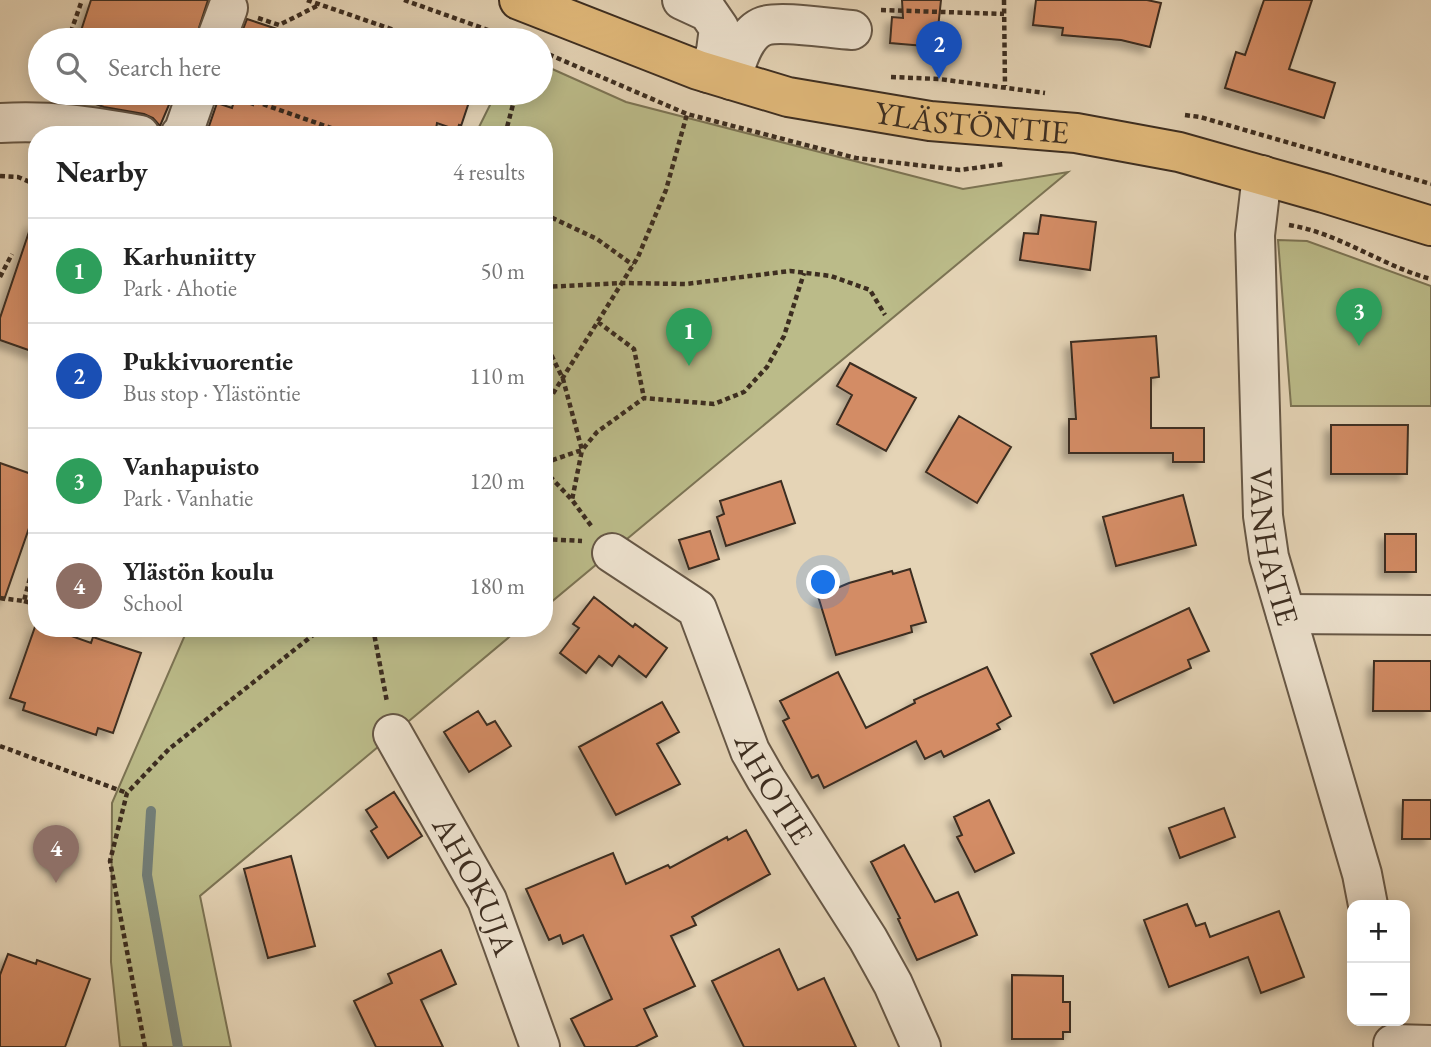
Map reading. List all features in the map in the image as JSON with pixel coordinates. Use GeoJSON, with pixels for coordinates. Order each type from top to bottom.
{"type":"FeatureCollection","features":[{"type":"Feature","properties":{"kind":"main road","name":"YLÄSTÖNTIE"},"geometry":{"type":"LineString","coordinates":[[519,0],[719,77],[788,97],[930,121],[1105,138],[1179,152],[1431,226]]}},
{"type":"Feature","properties":{"kind":"street"},"geometry":{"type":"LineString","coordinates":[[682,0],[708,12],[719,28],[716,51],[719,77]]}},
{"type":"Feature","properties":{"kind":"street"},"geometry":{"type":"LineString","coordinates":[[719,77],[738,58],[749,38],[762,26],[866,20]]}},
{"type":"Feature","properties":{"kind":"street"},"geometry":{"type":"LineString","coordinates":[[185,126],[193,105]]}},
{"type":"Feature","properties":{"kind":"street"},"geometry":{"type":"LineString","coordinates":[[0,123],[50,122],[93,126]]}},
{"type":"Feature","properties":{"kind":"street","name":"VANHATIE"},"geometry":{"type":"LineString","coordinates":[[1262,175],[1255,235],[1263,516],[1269,557],[1362,873],[1367,900]]}},
{"type":"Feature","properties":{"kind":"street","name":"AHOTIE"},"geometry":{"type":"LineString","coordinates":[[612,553],[697,609],[750,751],[894,984],[921,1047]]}},
{"type":"Feature","properties":{"kind":"street"},"geometry":{"type":"LineString","coordinates":[[1286,614],[1431,615]]}},
{"type":"Feature","properties":{"kind":"street","name":"AHOKUJA"},"geometry":{"type":"LineString","coordinates":[[393,734],[487,900],[540,1047]]}},
{"type":"Feature","properties":{"kind":"street"},"geometry":{"type":"LineString","coordinates":[[1391,1037],[1431,1045]]}},
{"type":"Feature","properties":{"kind":"path"},"geometry":{"type":"LineString","coordinates":[[72,28],[82,0]]}},
{"type":"Feature","properties":{"kind":"path"},"geometry":{"type":"LineString","coordinates":[[307,0],[387,28]]}},
{"type":"Feature","properties":{"kind":"path"},"geometry":{"type":"LineString","coordinates":[[404,0],[482,28]]}},
{"type":"Feature","properties":{"kind":"path"},"geometry":{"type":"LineString","coordinates":[[1004,0],[1005,86]]}},
{"type":"Feature","properties":{"kind":"path"},"geometry":{"type":"LineString","coordinates":[[222,24],[279,25],[319,5]]}},
{"type":"Feature","properties":{"kind":"path"},"geometry":{"type":"LineString","coordinates":[[866,20],[1004,15]]}},
{"type":"Feature","properties":{"kind":"path"},"geometry":{"type":"LineString","coordinates":[[265,105],[326,126]]}},
{"type":"Feature","properties":{"kind":"path"},"geometry":{"type":"LineString","coordinates":[[507,126],[513,105]]}},
{"type":"Feature","properties":{"kind":"path"},"geometry":{"type":"LineString","coordinates":[[553,394],[633,265],[666,190],[687,114]]}},
{"type":"Feature","properties":{"kind":"path"},"geometry":{"type":"LineString","coordinates":[[0,176],[18,177],[28,181]]}},
{"type":"Feature","properties":{"kind":"path"},"geometry":{"type":"LineString","coordinates":[[553,218],[597,239],[633,265]]}},
{"type":"Feature","properties":{"kind":"path"},"geometry":{"type":"LineString","coordinates":[[0,277],[12,254]]}},
{"type":"Feature","properties":{"kind":"path"},"geometry":{"type":"LineString","coordinates":[[553,287],[622,283],[686,284],[790,271],[831,276],[870,290],[885,315]]}},
{"type":"Feature","properties":{"kind":"path"},"geometry":{"type":"LineString","coordinates":[[553,460],[582,450],[597,432],[643,398],[714,404],[744,392],[767,367],[784,335],[804,273]]}},
{"type":"Feature","properties":{"kind":"path"},"geometry":{"type":"LineString","coordinates":[[598,322],[634,349],[643,398]]}},
{"type":"Feature","properties":{"kind":"path"},"geometry":{"type":"LineString","coordinates":[[553,358],[563,379],[582,450],[572,499]]}},
{"type":"Feature","properties":{"kind":"path"},"geometry":{"type":"LineString","coordinates":[[553,479],[572,499],[612,553]]}},
{"type":"Feature","properties":{"kind":"path"},"geometry":{"type":"LineString","coordinates":[[24,601],[28,586]]}},
{"type":"Feature","properties":{"kind":"path"},"geometry":{"type":"LineString","coordinates":[[0,598],[28,602]]}},
{"type":"Feature","properties":{"kind":"path"},"geometry":{"type":"LineString","coordinates":[[145,1047],[110,861],[127,793],[169,749],[310,637]]}},
{"type":"Feature","properties":{"kind":"path"},"geometry":{"type":"LineString","coordinates":[[375,637],[393,734]]}},
{"type":"Feature","properties":{"kind":"path"},"geometry":{"type":"LineString","coordinates":[[0,746],[127,793]]}},
{"type":"Feature","properties":{"kind":"green space"},"geometry":{"type":"Polygon","coordinates":[[[553,69],[626,102],[963,189],[1068,172],[553,601],[553,126],[480,126],[490,105],[553,105],[553,69]]]}},
{"type":"Feature","properties":{"kind":"green space"},"geometry":{"type":"Polygon","coordinates":[[[1278,240],[1307,241],[1431,286],[1431,406],[1291,406],[1278,240]]]}},
{"type":"Feature","properties":{"kind":"green space"},"geometry":{"type":"Polygon","coordinates":[[[184,637],[509,637],[200,896],[231,1047],[120,1047],[111,962],[112,803],[184,637]]]}},
{"type":"Feature","properties":{"kind":"building"},"geometry":{"type":"Polygon","coordinates":[[[91,0],[208,0],[199,28],[82,28],[91,0]]]}},
{"type":"Feature","properties":{"kind":"building"},"geometry":{"type":"Polygon","coordinates":[[[902,0],[941,0],[936,47],[890,43],[892,17],[903,18],[902,0]]]}},
{"type":"Feature","properties":{"kind":"building"},"geometry":{"type":"Polygon","coordinates":[[[1036,0],[1147,0],[1161,3],[1150,47],[1121,40],[1062,35],[1063,28],[1033,25],[1036,0]]]}},
{"type":"Feature","properties":{"kind":"building"},"geometry":{"type":"Polygon","coordinates":[[[1264,0],[1312,0],[1289,69],[1335,83],[1324,118],[1225,88],[1236,52],[1245,55],[1264,0]]]}},
{"type":"Feature","properties":{"kind":"building"},"geometry":{"type":"Polygon","coordinates":[[[247,19],[274,28],[244,28],[247,19]]]}},
{"type":"Feature","properties":{"kind":"building"},"geometry":{"type":"Polygon","coordinates":[[[98,105],[169,105],[160,126],[153,118],[144,114],[98,105]]]}},
{"type":"Feature","properties":{"kind":"building"},"geometry":{"type":"Polygon","coordinates":[[[216,105],[232,108],[233,105],[468,105],[461,126],[437,123],[436,126],[209,126],[216,105]]]}},
{"type":"Feature","properties":{"kind":"building"},"geometry":{"type":"Polygon","coordinates":[[[1041,215],[1096,222],[1090,270],[1020,260],[1024,233],[1038,234],[1041,215]]]}},
{"type":"Feature","properties":{"kind":"building"},"geometry":{"type":"Polygon","coordinates":[[[28,235],[28,350],[0,340],[0,318],[28,235]]]}},
{"type":"Feature","properties":{"kind":"building"},"geometry":{"type":"Polygon","coordinates":[[[1156,336],[1159,377],[1151,378],[1151,428],[1204,428],[1204,462],[1173,462],[1173,453],[1069,453],[1069,419],[1076,419],[1071,342],[1156,336]]]}},
{"type":"Feature","properties":{"kind":"building"},"geometry":{"type":"Polygon","coordinates":[[[850,363],[916,398],[886,451],[837,424],[852,395],[837,386],[850,363]]]}},
{"type":"Feature","properties":{"kind":"building"},"geometry":{"type":"Polygon","coordinates":[[[959,416],[1011,447],[977,503],[926,472],[959,416]]]}},
{"type":"Feature","properties":{"kind":"building"},"geometry":{"type":"Polygon","coordinates":[[[1331,425],[1408,425],[1407,474],[1331,474],[1331,425]]]}},
{"type":"Feature","properties":{"kind":"building"},"geometry":{"type":"Polygon","coordinates":[[[0,463],[28,473],[28,531],[4,600],[0,599],[0,463]]]}},
{"type":"Feature","properties":{"kind":"building"},"geometry":{"type":"Polygon","coordinates":[[[781,481],[795,523],[726,546],[717,517],[724,514],[720,501],[781,481]]]}},
{"type":"Feature","properties":{"kind":"building"},"geometry":{"type":"Polygon","coordinates":[[[1183,495],[1196,545],[1116,566],[1103,517],[1183,495]]]}},
{"type":"Feature","properties":{"kind":"building"},"geometry":{"type":"Polygon","coordinates":[[[710,531],[719,559],[689,569],[679,540],[710,531]]]}},
{"type":"Feature","properties":{"kind":"building"},"geometry":{"type":"Polygon","coordinates":[[[1385,534],[1416,534],[1416,572],[1385,572],[1385,534]]]}},
{"type":"Feature","properties":{"kind":"building"},"geometry":{"type":"Polygon","coordinates":[[[910,569],[926,622],[911,626],[912,632],[836,655],[818,596],[849,583],[910,569]]]}},
{"type":"Feature","properties":{"kind":"building"},"geometry":{"type":"Polygon","coordinates":[[[594,597],[633,627],[635,624],[667,648],[646,677],[619,656],[612,666],[599,656],[586,673],[560,653],[579,628],[573,624],[594,597]]]}},
{"type":"Feature","properties":{"kind":"building"},"geometry":{"type":"Polygon","coordinates":[[[1189,608],[1209,651],[1188,660],[1191,668],[1114,703],[1091,654],[1189,608]]]}},
{"type":"Feature","properties":{"kind":"building"},"geometry":{"type":"Polygon","coordinates":[[[31,637],[74,637],[91,643],[93,637],[141,653],[113,733],[98,728],[96,735],[23,710],[25,703],[10,698],[31,637]]]}},
{"type":"Feature","properties":{"kind":"building"},"geometry":{"type":"Polygon","coordinates":[[[1374,661],[1431,661],[1431,711],[1373,711],[1374,661]]]}},
{"type":"Feature","properties":{"kind":"building"},"geometry":{"type":"Polygon","coordinates":[[[987,667],[1011,716],[997,724],[1000,729],[944,757],[941,751],[925,759],[916,741],[824,788],[818,775],[812,778],[783,721],[789,718],[780,701],[838,672],[866,728],[915,703],[914,700],[987,667]]]}},
{"type":"Feature","properties":{"kind":"building"},"geometry":{"type":"Polygon","coordinates":[[[662,702],[679,732],[657,744],[680,784],[616,815],[579,747],[662,702]]]}},
{"type":"Feature","properties":{"kind":"building"},"geometry":{"type":"Polygon","coordinates":[[[478,711],[487,725],[495,721],[511,746],[469,772],[444,732],[478,711]]]}},
{"type":"Feature","properties":{"kind":"building"},"geometry":{"type":"Polygon","coordinates":[[[394,792],[422,836],[388,858],[371,831],[377,827],[366,810],[394,792]]]}},
{"type":"Feature","properties":{"kind":"building"},"geometry":{"type":"Polygon","coordinates":[[[989,800],[1014,853],[975,872],[957,837],[962,835],[954,817],[989,800]]]}},
{"type":"Feature","properties":{"kind":"building"},"geometry":{"type":"Polygon","coordinates":[[[1403,800],[1431,800],[1431,839],[1402,839],[1403,800]]]}},
{"type":"Feature","properties":{"kind":"building"},"geometry":{"type":"Polygon","coordinates":[[[1224,808],[1235,837],[1180,858],[1169,828],[1224,808]]]}},
{"type":"Feature","properties":{"kind":"building"},"geometry":{"type":"Polygon","coordinates":[[[746,830],[770,874],[692,917],[696,925],[671,936],[695,986],[644,1009],[657,1036],[635,1047],[585,1047],[571,1019],[612,999],[583,935],[563,944],[560,935],[549,940],[526,889],[613,853],[626,884],[668,865],[670,868],[727,837],[728,840],[746,830]]]}},
{"type":"Feature","properties":{"kind":"building"},"geometry":{"type":"Polygon","coordinates":[[[904,845],[935,902],[958,892],[977,935],[917,960],[898,919],[900,918],[871,862],[904,845]]]}},
{"type":"Feature","properties":{"kind":"building"},"geometry":{"type":"Polygon","coordinates":[[[291,856],[315,946],[268,958],[244,869],[291,856]]]}},
{"type":"Feature","properties":{"kind":"building"},"geometry":{"type":"Polygon","coordinates":[[[1187,904],[1196,926],[1205,923],[1210,937],[1279,911],[1304,977],[1261,993],[1248,957],[1169,987],[1144,920],[1187,904]]]}},
{"type":"Feature","properties":{"kind":"building"},"geometry":{"type":"Polygon","coordinates":[[[779,949],[798,990],[824,978],[856,1047],[744,1047],[712,981],[779,949]]]}},
{"type":"Feature","properties":{"kind":"building"},"geometry":{"type":"Polygon","coordinates":[[[441,950],[456,984],[421,1000],[443,1047],[376,1047],[354,1001],[392,983],[388,974],[441,950]]]}},
{"type":"Feature","properties":{"kind":"building"},"geometry":{"type":"Polygon","coordinates":[[[8,954],[36,964],[37,960],[90,979],[65,1047],[0,1047],[0,975],[8,954]]]}},
{"type":"Feature","properties":{"kind":"building"},"geometry":{"type":"Polygon","coordinates":[[[1012,975],[1063,976],[1063,1002],[1070,1002],[1070,1032],[1063,1032],[1063,1039],[1012,1039],[1012,975]]]}},
{"type":"Feature","properties":{"kind":"waterway"},"geometry":{"type":"LineString","coordinates":[[151,811],[147,875],[178,1047]]}},
{"type":"Feature","properties":{"kind":"place","name":"Pukkivuorentie"},"geometry":{"type":"Point","coordinates":[939,79]}},
{"type":"Feature","properties":{"kind":"place","name":"Vanhapuisto"},"geometry":{"type":"Point","coordinates":[1359,346]}},
{"type":"Feature","properties":{"kind":"place","name":"Karhuniitty"},"geometry":{"type":"Point","coordinates":[689,366]}},
{"type":"Feature","properties":{"kind":"place","name":"Ylästön koulu"},"geometry":{"type":"Point","coordinates":[56,883]}}]}
